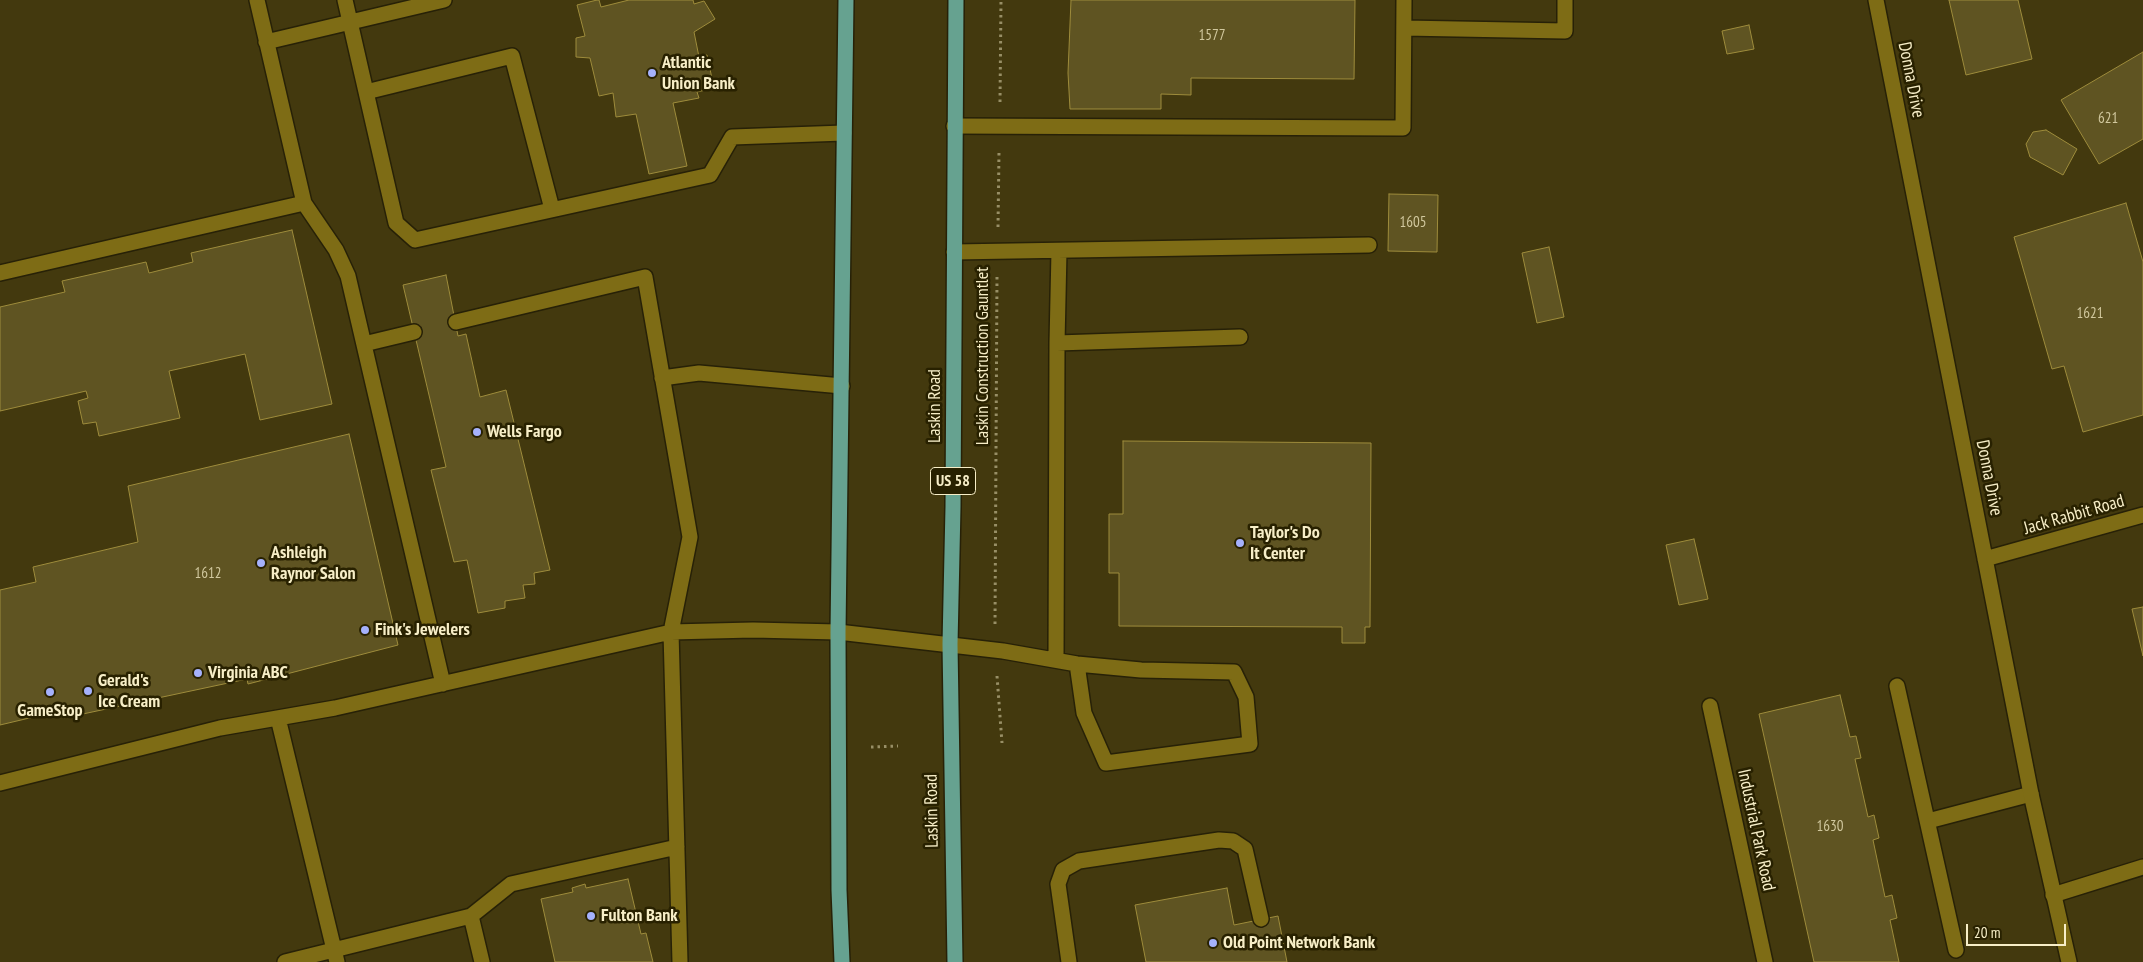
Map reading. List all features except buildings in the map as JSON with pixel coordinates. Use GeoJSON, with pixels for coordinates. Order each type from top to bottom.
{"type":"FeatureCollection","features":[{"type":"Feature","properties":{"kind":"main road"},"geometry":{"type":"LineString","coordinates":[[842,962],[839,890],[838,632],[846,0]]}},
{"type":"Feature","properties":{"kind":"main road","name":"Laskin Road"},"geometry":{"type":"LineString","coordinates":[[955,962],[952,910],[950,644],[953,507],[956,0]]}},
{"type":"Feature","properties":{"kind":"street"},"geometry":{"type":"LineString","coordinates":[[257,0],[304,203],[336,250],[348,276],[443,684]]}},
{"type":"Feature","properties":{"kind":"street"},"geometry":{"type":"LineString","coordinates":[[345,0],[396,223],[415,240],[710,175],[732,137],[844,133]]}},
{"type":"Feature","properties":{"kind":"street"},"geometry":{"type":"LineString","coordinates":[[266,42],[444,0]]}},
{"type":"Feature","properties":{"kind":"street"},"geometry":{"type":"LineString","coordinates":[[954,126],[1403,128],[1404,0]]}},
{"type":"Feature","properties":{"kind":"street"},"geometry":{"type":"LineString","coordinates":[[1404,28],[1565,31],[1565,0]]}},
{"type":"Feature","properties":{"kind":"street","name":"Donna Drive"},"geometry":{"type":"LineString","coordinates":[[1876,0],[2031,794],[2068,962]]}},
{"type":"Feature","properties":{"kind":"street"},"geometry":{"type":"LineString","coordinates":[[366,92],[512,56],[552,209]]}},
{"type":"Feature","properties":{"kind":"street"},"geometry":{"type":"LineString","coordinates":[[0,273],[304,203]]}},
{"type":"Feature","properties":{"kind":"street"},"geometry":{"type":"LineString","coordinates":[[954,252],[1368,246]]}},
{"type":"Feature","properties":{"kind":"street"},"geometry":{"type":"LineString","coordinates":[[1056,660],[1058,251]]}},
{"type":"Feature","properties":{"kind":"street"},"geometry":{"type":"LineString","coordinates":[[456,322],[645,277],[690,537],[671,632],[680,962]]}},
{"type":"Feature","properties":{"kind":"street"},"geometry":{"type":"LineString","coordinates":[[364,344],[414,332]]}},
{"type":"Feature","properties":{"kind":"street"},"geometry":{"type":"LineString","coordinates":[[1057,343],[1240,337]]}},
{"type":"Feature","properties":{"kind":"street"},"geometry":{"type":"LineString","coordinates":[[662,378],[699,374],[842,386]]}},
{"type":"Feature","properties":{"kind":"street","name":"Jack Rabbit Road"},"geometry":{"type":"LineString","coordinates":[[1986,559],[2143,515]]}},
{"type":"Feature","properties":{"kind":"street"},"geometry":{"type":"LineString","coordinates":[[0,783],[220,728],[335,708],[671,632],[753,630],[838,632],[995,650],[1077,664],[1141,670],[1234,672],[1246,697],[1250,744],[1106,763],[1084,713],[1077,664]]}},
{"type":"Feature","properties":{"kind":"street"},"geometry":{"type":"LineString","coordinates":[[1897,686],[1956,950]]}},
{"type":"Feature","properties":{"kind":"street","name":"Industrial Park Road"},"geometry":{"type":"LineString","coordinates":[[1710,706],[1765,962]]}},
{"type":"Feature","properties":{"kind":"street"},"geometry":{"type":"LineString","coordinates":[[278,718],[336,956]]}},
{"type":"Feature","properties":{"kind":"street"},"geometry":{"type":"LineString","coordinates":[[1928,821],[2031,794]]}},
{"type":"Feature","properties":{"kind":"street"},"geometry":{"type":"LineString","coordinates":[[1069,962],[1058,884],[1064,870],[1079,862],[1219,840],[1232,841],[1245,849],[1261,919]]}},
{"type":"Feature","properties":{"kind":"street"},"geometry":{"type":"LineString","coordinates":[[285,962],[336,956],[471,916],[511,884],[677,848]]}},
{"type":"Feature","properties":{"kind":"street"},"geometry":{"type":"LineString","coordinates":[[2053,895],[2143,867]]}},
{"type":"Feature","properties":{"kind":"street"},"geometry":{"type":"LineString","coordinates":[[471,916],[482,962]]}},
{"type":"Feature","properties":{"kind":"path","name":"Laskin Construction Gauntlet"},"geometry":{"type":"LineString","coordinates":[[1001,0],[997,251],[995,650],[1002,743]]}},
{"type":"Feature","properties":{"kind":"path"},"geometry":{"type":"LineString","coordinates":[[871,747],[898,746]]}},
{"type":"Feature","properties":{"kind":"place","name":"Atlantic Union Bank"},"geometry":{"type":"Point","coordinates":[652,73]}},
{"type":"Feature","properties":{"kind":"place","name":"Wells Fargo"},"geometry":{"type":"Point","coordinates":[477,432]}},
{"type":"Feature","properties":{"kind":"place","name":"Taylor's Do It Center"},"geometry":{"type":"Point","coordinates":[1240,543]}},
{"type":"Feature","properties":{"kind":"place","name":"Ashleigh Raynor Salon"},"geometry":{"type":"Point","coordinates":[261,563]}},
{"type":"Feature","properties":{"kind":"place","name":"Fink's Jewelers"},"geometry":{"type":"Point","coordinates":[365,630]}},
{"type":"Feature","properties":{"kind":"place","name":"Virginia ABC"},"geometry":{"type":"Point","coordinates":[198,673]}},
{"type":"Feature","properties":{"kind":"place","name":"Gerald's Ice Cream"},"geometry":{"type":"Point","coordinates":[88,691]}},
{"type":"Feature","properties":{"kind":"place","name":"GameStop"},"geometry":{"type":"Point","coordinates":[50,692]}},
{"type":"Feature","properties":{"kind":"place","name":"Fulton Bank"},"geometry":{"type":"Point","coordinates":[591,916]}},
{"type":"Feature","properties":{"kind":"place","name":"Old Point Network Bank"},"geometry":{"type":"Point","coordinates":[1213,943]}}]}
